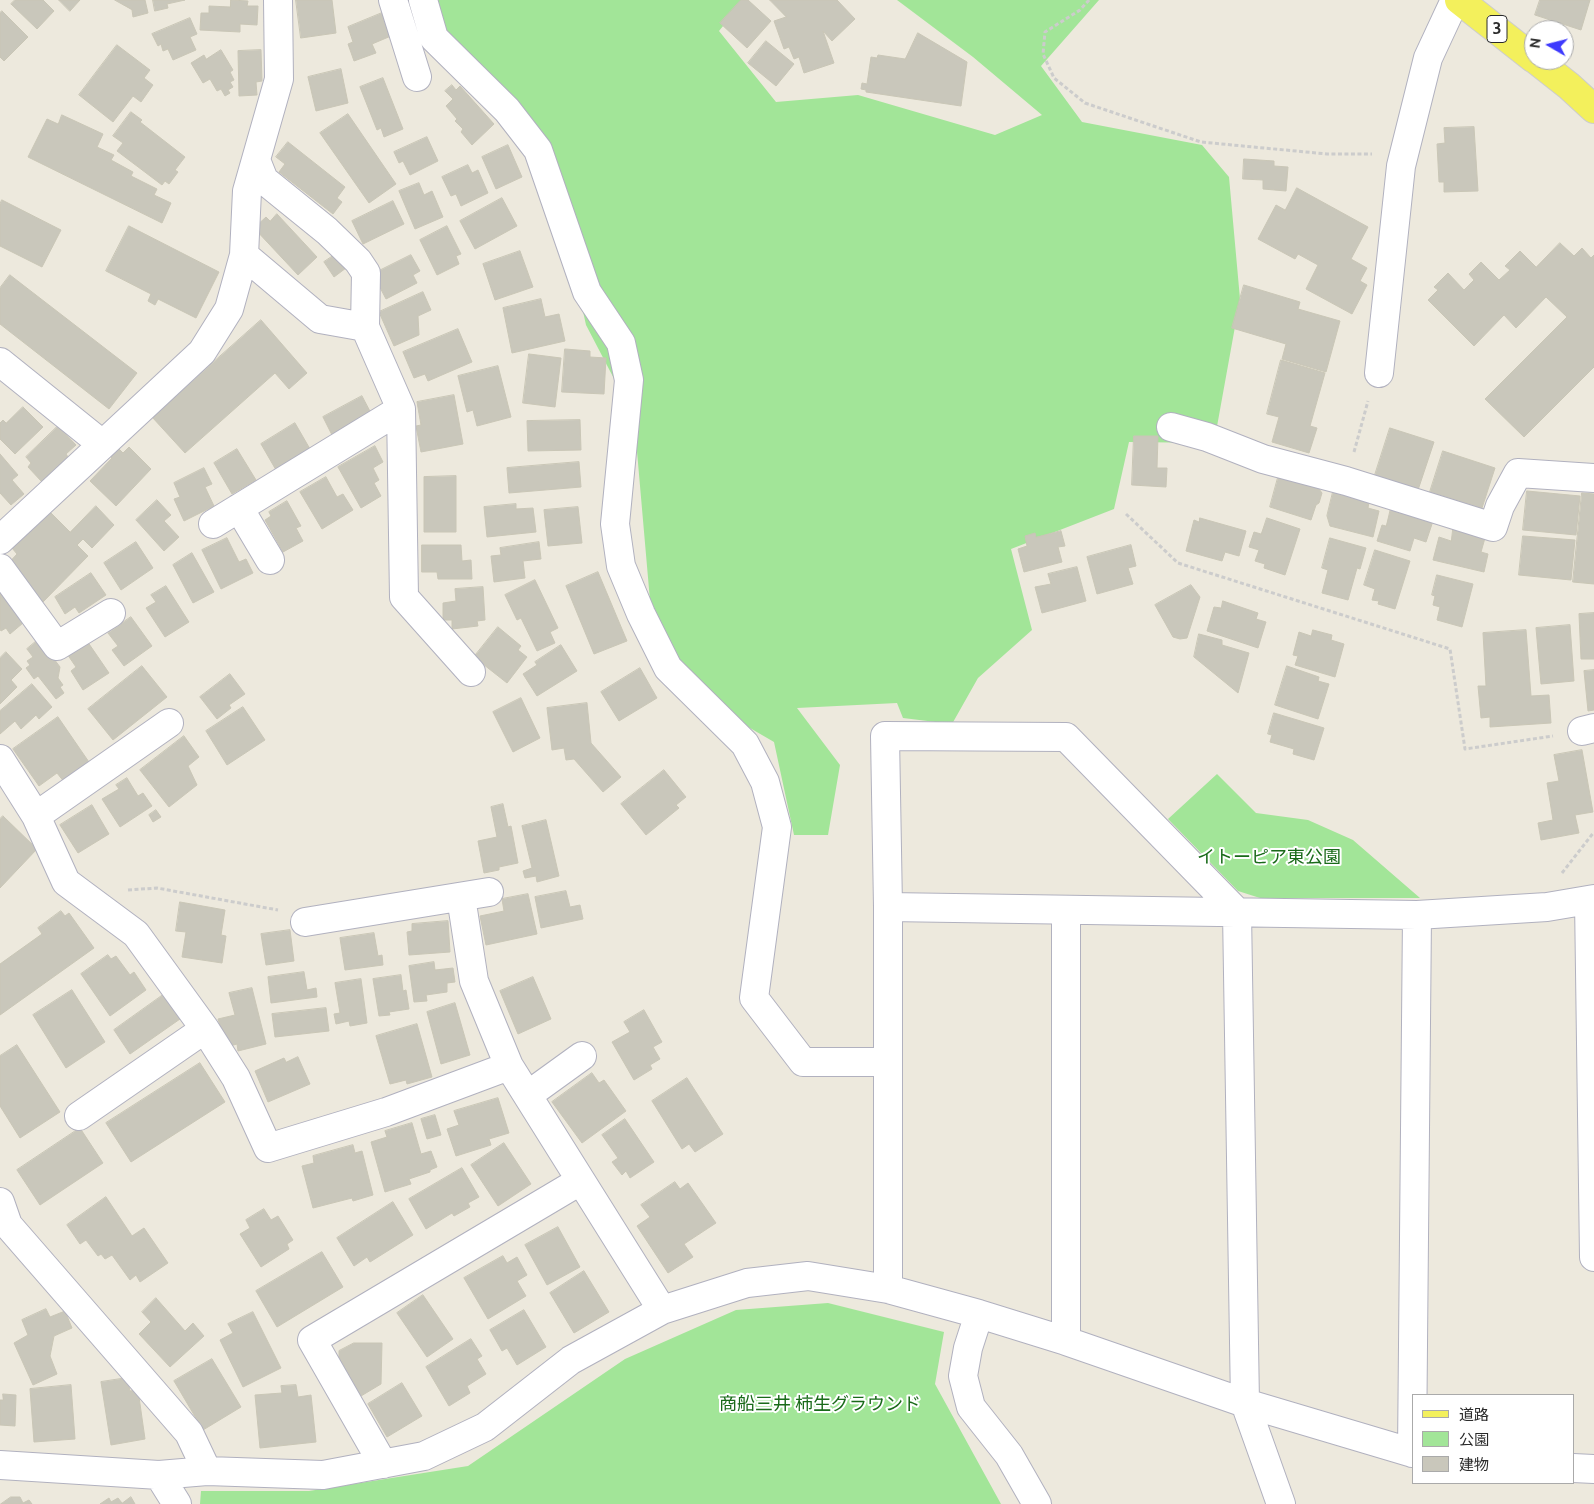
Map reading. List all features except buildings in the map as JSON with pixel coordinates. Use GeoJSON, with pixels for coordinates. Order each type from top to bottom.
{"type":"FeatureCollection","features":[{"type":"Feature","properties":{"kind":"main road","name":"3"},"geometry":{"type":"LineString","coordinates":[[1460,0],[1524,50]]}},
{"type":"Feature","properties":{"kind":"main road","name":"3"},"geometry":{"type":"LineString","coordinates":[[1549,70],[1594,109]]}},
{"type":"Feature","properties":{"kind":"street"},"geometry":{"type":"LineString","coordinates":[[0,540],[202,352],[229,309],[244,255],[247,191],[279,79],[278,0]]}},
{"type":"Feature","properties":{"kind":"street"},"geometry":{"type":"LineString","coordinates":[[393,0],[417,77]]}},
{"type":"Feature","properties":{"kind":"street"},"geometry":{"type":"LineString","coordinates":[[423,0],[434,38],[507,110],[538,150],[588,292],[621,343],[629,380],[615,524],[621,566],[641,614],[668,668],[744,744],[766,782],[777,827],[754,998],[803,1062],[888,1062]]}},
{"type":"Feature","properties":{"kind":"street"},"geometry":{"type":"LineString","coordinates":[[1374,384],[1401,166],[1428,58],[1455,0]]}},
{"type":"Feature","properties":{"kind":"street"},"geometry":{"type":"LineString","coordinates":[[256,160],[264,180],[327,230],[358,261],[366,273],[365,327],[401,409],[404,597],[471,672]]}},
{"type":"Feature","properties":{"kind":"street"},"geometry":{"type":"LineString","coordinates":[[244,255],[320,320],[365,327]]}},
{"type":"Feature","properties":{"kind":"street"},"geometry":{"type":"LineString","coordinates":[[0,362],[102,444]]}},
{"type":"Feature","properties":{"kind":"street"},"geometry":{"type":"LineString","coordinates":[[213,524],[401,409]]}},
{"type":"Feature","properties":{"kind":"street"},"geometry":{"type":"LineString","coordinates":[[1171,428],[1208,438],[1263,459],[1346,481],[1493,527],[1500,506],[1518,474],[1594,478]]}},
{"type":"Feature","properties":{"kind":"street"},"geometry":{"type":"LineString","coordinates":[[238,508],[270,560]]}},
{"type":"Feature","properties":{"kind":"street"},"geometry":{"type":"LineString","coordinates":[[0,568],[57,646],[111,613]]}},
{"type":"Feature","properties":{"kind":"street"},"geometry":{"type":"LineString","coordinates":[[36,816],[169,723]]}},
{"type":"Feature","properties":{"kind":"street"},"geometry":{"type":"LineString","coordinates":[[888,1289],[888,907],[885,736],[1066,737],[1237,912],[1245,1403],[1281,1504]]}},
{"type":"Feature","properties":{"kind":"street"},"geometry":{"type":"LineString","coordinates":[[0,759],[36,816],[66,882],[136,934],[205,1029],[236,1078],[268,1148],[386,1112],[509,1066]]}},
{"type":"Feature","properties":{"kind":"street"},"geometry":{"type":"LineString","coordinates":[[305,922],[489,892]]}},
{"type":"Feature","properties":{"kind":"street"},"geometry":{"type":"LineString","coordinates":[[461,897],[474,981],[509,1066],[662,1310]]}},
{"type":"Feature","properties":{"kind":"street"},"geometry":{"type":"LineString","coordinates":[[888,907],[1417,914],[1547,907],[1591,900],[1594,1257]]}},
{"type":"Feature","properties":{"kind":"street"},"geometry":{"type":"LineString","coordinates":[[1066,910],[1066,1341]]}},
{"type":"Feature","properties":{"kind":"street"},"geometry":{"type":"LineString","coordinates":[[1413,1394],[1417,914]]}},
{"type":"Feature","properties":{"kind":"street"},"geometry":{"type":"LineString","coordinates":[[79,1116],[205,1029]]}},
{"type":"Feature","properties":{"kind":"street"},"geometry":{"type":"LineString","coordinates":[[528,1095],[582,1056]]}},
{"type":"Feature","properties":{"kind":"street"},"geometry":{"type":"LineString","coordinates":[[383,1464],[312,1340],[580,1180]]}},
{"type":"Feature","properties":{"kind":"street"},"geometry":{"type":"LineString","coordinates":[[0,1202],[8,1225],[189,1433],[207,1470]]}},
{"type":"Feature","properties":{"kind":"street"},"geometry":{"type":"LineString","coordinates":[[0,1465],[159,1475],[207,1470],[323,1475],[424,1456],[485,1427],[571,1360],[662,1310],[747,1283],[808,1276],[888,1289],[979,1314],[1066,1341],[1245,1403],[1412,1453]]}},
{"type":"Feature","properties":{"kind":"street"},"geometry":{"type":"LineString","coordinates":[[979,1314],[968,1348],[963,1376],[971,1407],[1009,1455],[1037,1504]]}},
{"type":"Feature","properties":{"kind":"street"},"geometry":{"type":"LineString","coordinates":[[1574,1468],[1594,1469]]}},
{"type":"Feature","properties":{"kind":"street"},"geometry":{"type":"LineString","coordinates":[[159,1475],[177,1504]]}},
{"type":"Feature","properties":{"kind":"path"},"geometry":{"type":"LineString","coordinates":[[1089,0],[1080,10],[1045,32],[1043,54],[1054,78],[1085,103],[1201,142],[1327,154],[1405,152]]}},
{"type":"Feature","properties":{"kind":"path"},"geometry":{"type":"LineString","coordinates":[[1346,481],[1374,384]]}},
{"type":"Feature","properties":{"kind":"path"},"geometry":{"type":"LineString","coordinates":[[1126,514],[1178,563],[1450,649],[1465,749],[1588,730]]}},
{"type":"Feature","properties":{"kind":"path"},"geometry":{"type":"LineString","coordinates":[[1547,907],[1563,870],[1594,832]]}},
{"type":"Feature","properties":{"kind":"path"},"geometry":{"type":"LineString","coordinates":[[83,895],[157,888],[297,913],[305,922]]}},
{"type":"Feature","properties":{"kind":"green space"},"geometry":{"type":"Polygon","coordinates":[[[414,0],[744,0],[719,31],[776,102],[858,95],[995,135],[1042,115],[973,57],[897,0],[1099,0],[1041,66],[1082,122],[1202,145],[1229,177],[1240,299],[1214,443],[1129,442],[1114,509],[1011,549],[1032,630],[978,678],[952,724],[903,718],[897,703],[797,708],[840,765],[828,835],[794,835],[774,742],[695,696],[651,612],[634,417],[586,325],[546,144],[414,0]]]}},
{"type":"Feature","properties":{"kind":"green space","name":"イトーピア東公園"},"geometry":{"type":"Polygon","coordinates":[[[1217,774],[1256,813],[1308,820],[1353,840],[1420,898],[1260,898],[1238,891],[1168,819],[1217,774]]]}},
{"type":"Feature","properties":{"kind":"green space","name":"商船三井 柿生グラウンド"},"geometry":{"type":"Polygon","coordinates":[[[828,1303],[944,1332],[935,1384],[1001,1504],[200,1504],[201,1491],[309,1491],[468,1466],[625,1359],[736,1310],[828,1303]]]}}]}
